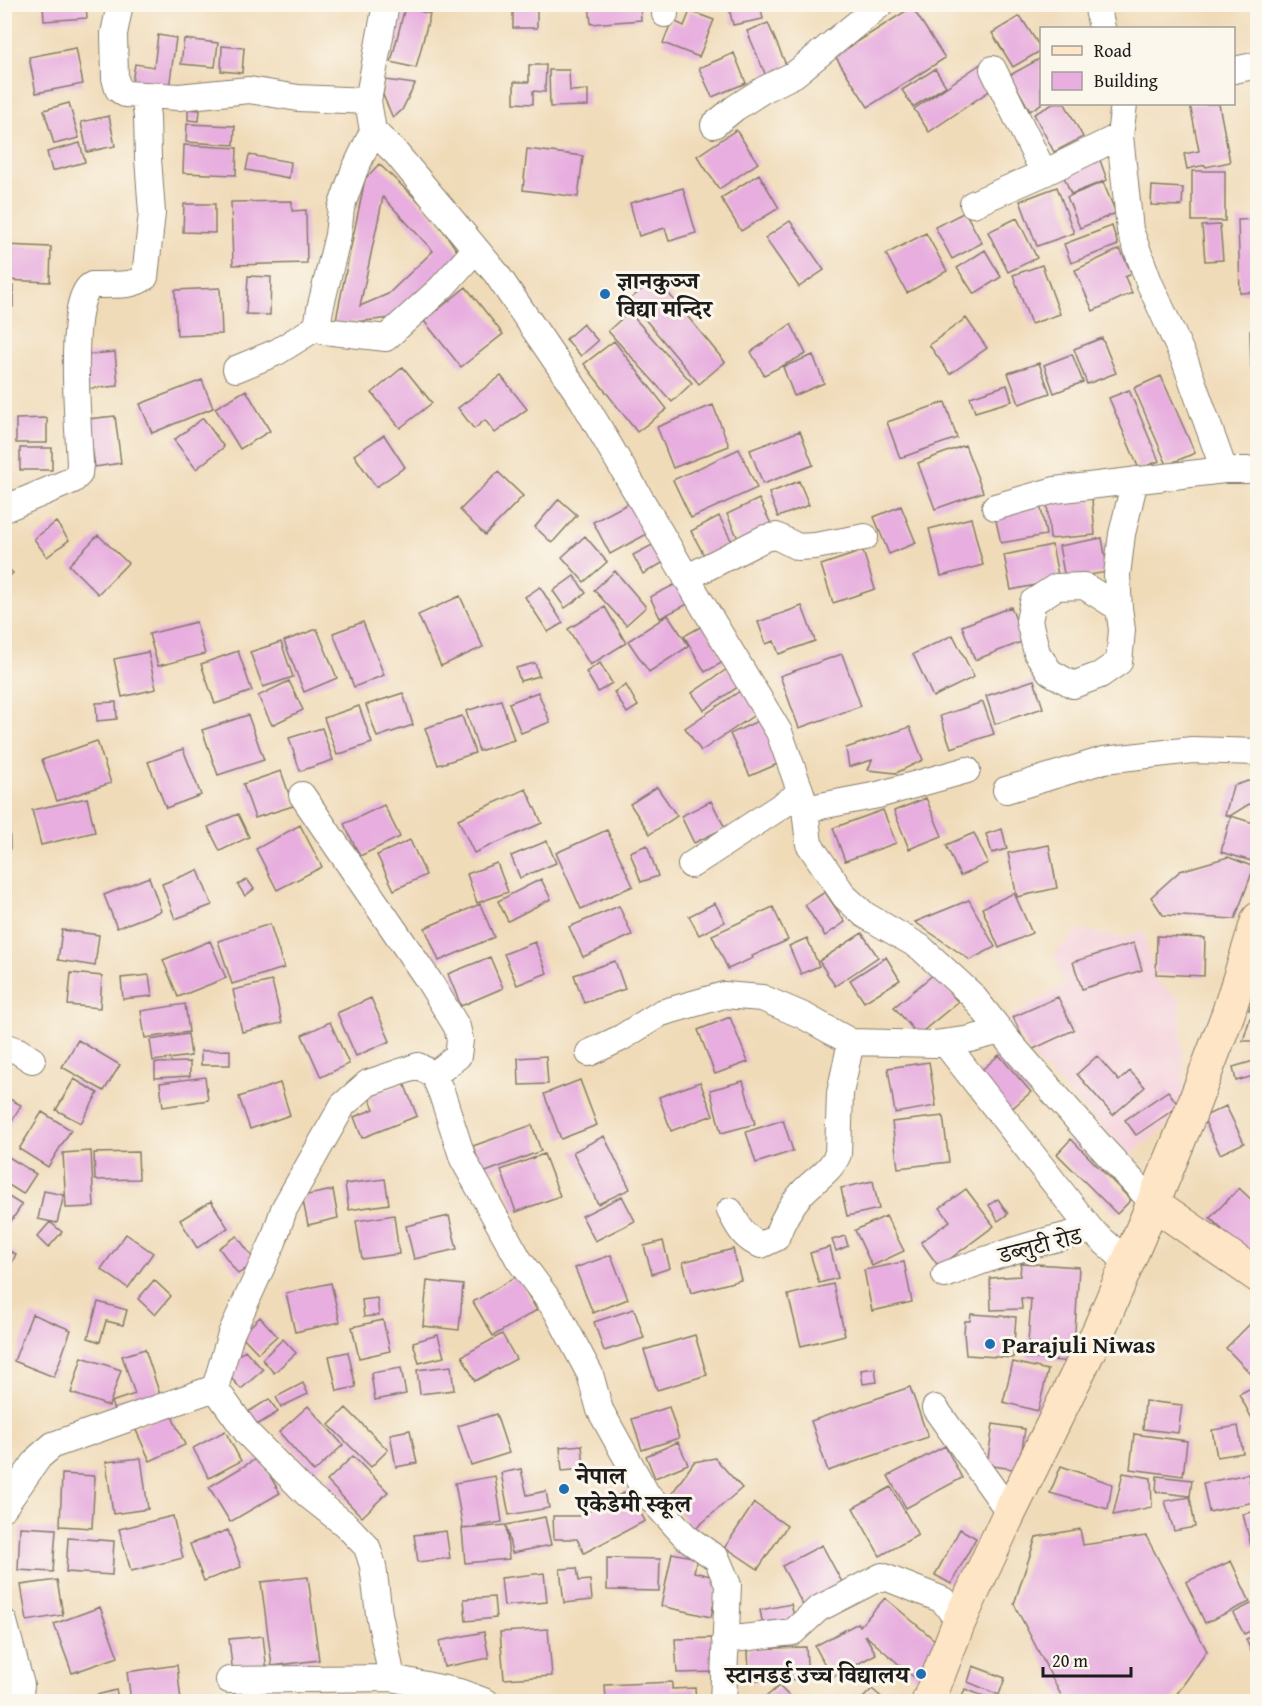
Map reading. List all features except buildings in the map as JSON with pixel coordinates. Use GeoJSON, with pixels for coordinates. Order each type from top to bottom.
{"type":"FeatureCollection","features":[{"type":"Feature","properties":{"kind":"street"},"geometry":{"type":"LineString","coordinates":[[120,4],[114,34],[115,78],[118,89],[125,94],[179,97],[249,90],[298,98],[368,101]]}},
{"type":"Feature","properties":{"kind":"street"},"geometry":{"type":"LineString","coordinates":[[236,369],[277,352],[317,327],[338,235],[341,208],[354,171],[373,131],[368,101],[386,4]]}},
{"type":"Feature","properties":{"kind":"street"},"geometry":{"type":"LineString","coordinates":[[714,125],[763,90],[795,74],[881,4]]}},
{"type":"Feature","properties":{"kind":"street"},"geometry":{"type":"LineString","coordinates":[[1097,4],[1102,27]]}},
{"type":"Feature","properties":{"kind":"street"},"geometry":{"type":"LineString","coordinates":[[1235,70],[1257,64]]}},
{"type":"Feature","properties":{"kind":"street"},"geometry":{"type":"LineString","coordinates":[[993,69],[1044,173]]}},
{"type":"Feature","properties":{"kind":"street"},"geometry":{"type":"LineString","coordinates":[[4,509],[73,480],[79,474],[75,368],[79,307],[84,292],[93,285],[136,284],[145,277],[152,213],[144,95]]}},
{"type":"Feature","properties":{"kind":"street"},"geometry":{"type":"LineString","coordinates":[[1124,105],[1120,136],[1130,230],[1149,282],[1185,361],[1224,470]]}},
{"type":"Feature","properties":{"kind":"street"},"geometry":{"type":"LineString","coordinates":[[373,131],[395,152],[496,273],[582,399],[779,732],[803,801],[809,844],[845,897],[865,915],[920,947],[972,994],[1000,1031],[1153,1203],[1257,1276]]}},
{"type":"Feature","properties":{"kind":"street"},"geometry":{"type":"LineString","coordinates":[[973,204],[1120,136]]}},
{"type":"Feature","properties":{"kind":"street"},"geometry":{"type":"LineString","coordinates":[[317,327],[324,331],[386,339],[442,287],[476,249]]}},
{"type":"Feature","properties":{"kind":"street"},"geometry":{"type":"LineString","coordinates":[[995,507],[1055,490],[1224,470],[1257,470]]}},
{"type":"Feature","properties":{"kind":"street"},"geometry":{"type":"LineString","coordinates":[[1119,608],[1117,575],[1122,534],[1136,480]]}},
{"type":"Feature","properties":{"kind":"street"},"geometry":{"type":"LineString","coordinates":[[686,578],[765,538],[776,536],[798,547],[865,537]]}},
{"type":"Feature","properties":{"kind":"street"},"geometry":{"type":"LineString","coordinates":[[1006,790],[1104,760],[1192,750],[1257,753]]}},
{"type":"Feature","properties":{"kind":"street"},"geometry":{"type":"LineString","coordinates":[[691,865],[803,801],[878,795],[967,770]]}},
{"type":"Feature","properties":{"kind":"street"},"geometry":{"type":"LineString","coordinates":[[302,795],[429,981],[457,1027],[460,1040],[458,1056],[434,1075]]}},
{"type":"Feature","properties":{"kind":"street"},"geometry":{"type":"LineString","coordinates":[[928,1701],[959,1622],[1099,1330],[1153,1203],[1228,1014],[1257,919]]}},
{"type":"Feature","properties":{"kind":"street"},"geometry":{"type":"LineString","coordinates":[[589,1053],[621,1038],[661,1013],[724,995],[762,998],[804,1016],[851,1042],[945,1043],[1000,1031]]}},
{"type":"Feature","properties":{"kind":"street"},"geometry":{"type":"LineString","coordinates":[[730,1211],[740,1230],[749,1240],[760,1245],[776,1238],[783,1218],[802,1193],[834,1163],[838,1154],[840,1093],[851,1042]]}},
{"type":"Feature","properties":{"kind":"street"},"geometry":{"type":"LineString","coordinates":[[945,1043],[1091,1230]]}},
{"type":"Feature","properties":{"kind":"street"},"geometry":{"type":"LineString","coordinates":[[4,1046],[32,1060]]}},
{"type":"Feature","properties":{"kind":"street"},"geometry":{"type":"LineString","coordinates":[[215,1388],[231,1334],[273,1242],[284,1209],[343,1105],[368,1083],[417,1066],[434,1075],[463,1159],[519,1260],[556,1310],[590,1374],[600,1410],[646,1493],[686,1537],[717,1558],[728,1585],[723,1701]]}},
{"type":"Feature","properties":{"kind":"street","name":"डब्लुटी रोड"},"geometry":{"type":"LineString","coordinates":[[945,1275],[1014,1250],[1091,1230],[1127,1262]]}},
{"type":"Feature","properties":{"kind":"street"},"geometry":{"type":"LineString","coordinates":[[4,1507],[39,1457],[53,1445],[215,1388]]}},
{"type":"Feature","properties":{"kind":"street"},"geometry":{"type":"LineString","coordinates":[[215,1388],[248,1434],[308,1495],[346,1525],[367,1547],[373,1566],[379,1614],[392,1678]]}},
{"type":"Feature","properties":{"kind":"street"},"geometry":{"type":"LineString","coordinates":[[935,1408],[1010,1513]]}},
{"type":"Feature","properties":{"kind":"street"},"geometry":{"type":"LineString","coordinates":[[725,1640],[792,1632],[818,1609],[882,1576],[943,1600],[959,1622]]}},
{"type":"Feature","properties":{"kind":"street"},"geometry":{"type":"LineString","coordinates":[[4,1622],[21,1685],[19,1701]]}},
{"type":"Feature","properties":{"kind":"street"},"geometry":{"type":"LineString","coordinates":[[229,1680],[392,1678],[459,1692],[486,1701]]}},
{"type":"Feature","properties":{"kind":"shaded area"},"geometry":{"type":"Polygon","coordinates":[[[1081,930],[1124,938],[1143,931],[1156,982],[1180,999],[1185,1111],[1130,1155],[1040,1064],[1006,1020],[1064,985],[1054,954],[1081,930]]]}},
{"type":"Feature","properties":{"kind":"place","name":"ज्ञानकुञ्‍ज विद्या मन्दिर"},"geometry":{"type":"Point","coordinates":[605,294]}},
{"type":"Feature","properties":{"kind":"place","name":"Parajuli Niwas"},"geometry":{"type":"Point","coordinates":[990,1344]}},
{"type":"Feature","properties":{"kind":"place","name":"नेपाल एकेडेमी स्कूल"},"geometry":{"type":"Point","coordinates":[564,1489]}},
{"type":"Feature","properties":{"kind":"place","name":"स्टानडर्ड उच्च विद्यालय"},"geometry":{"type":"Point","coordinates":[921,1674]}}]}
